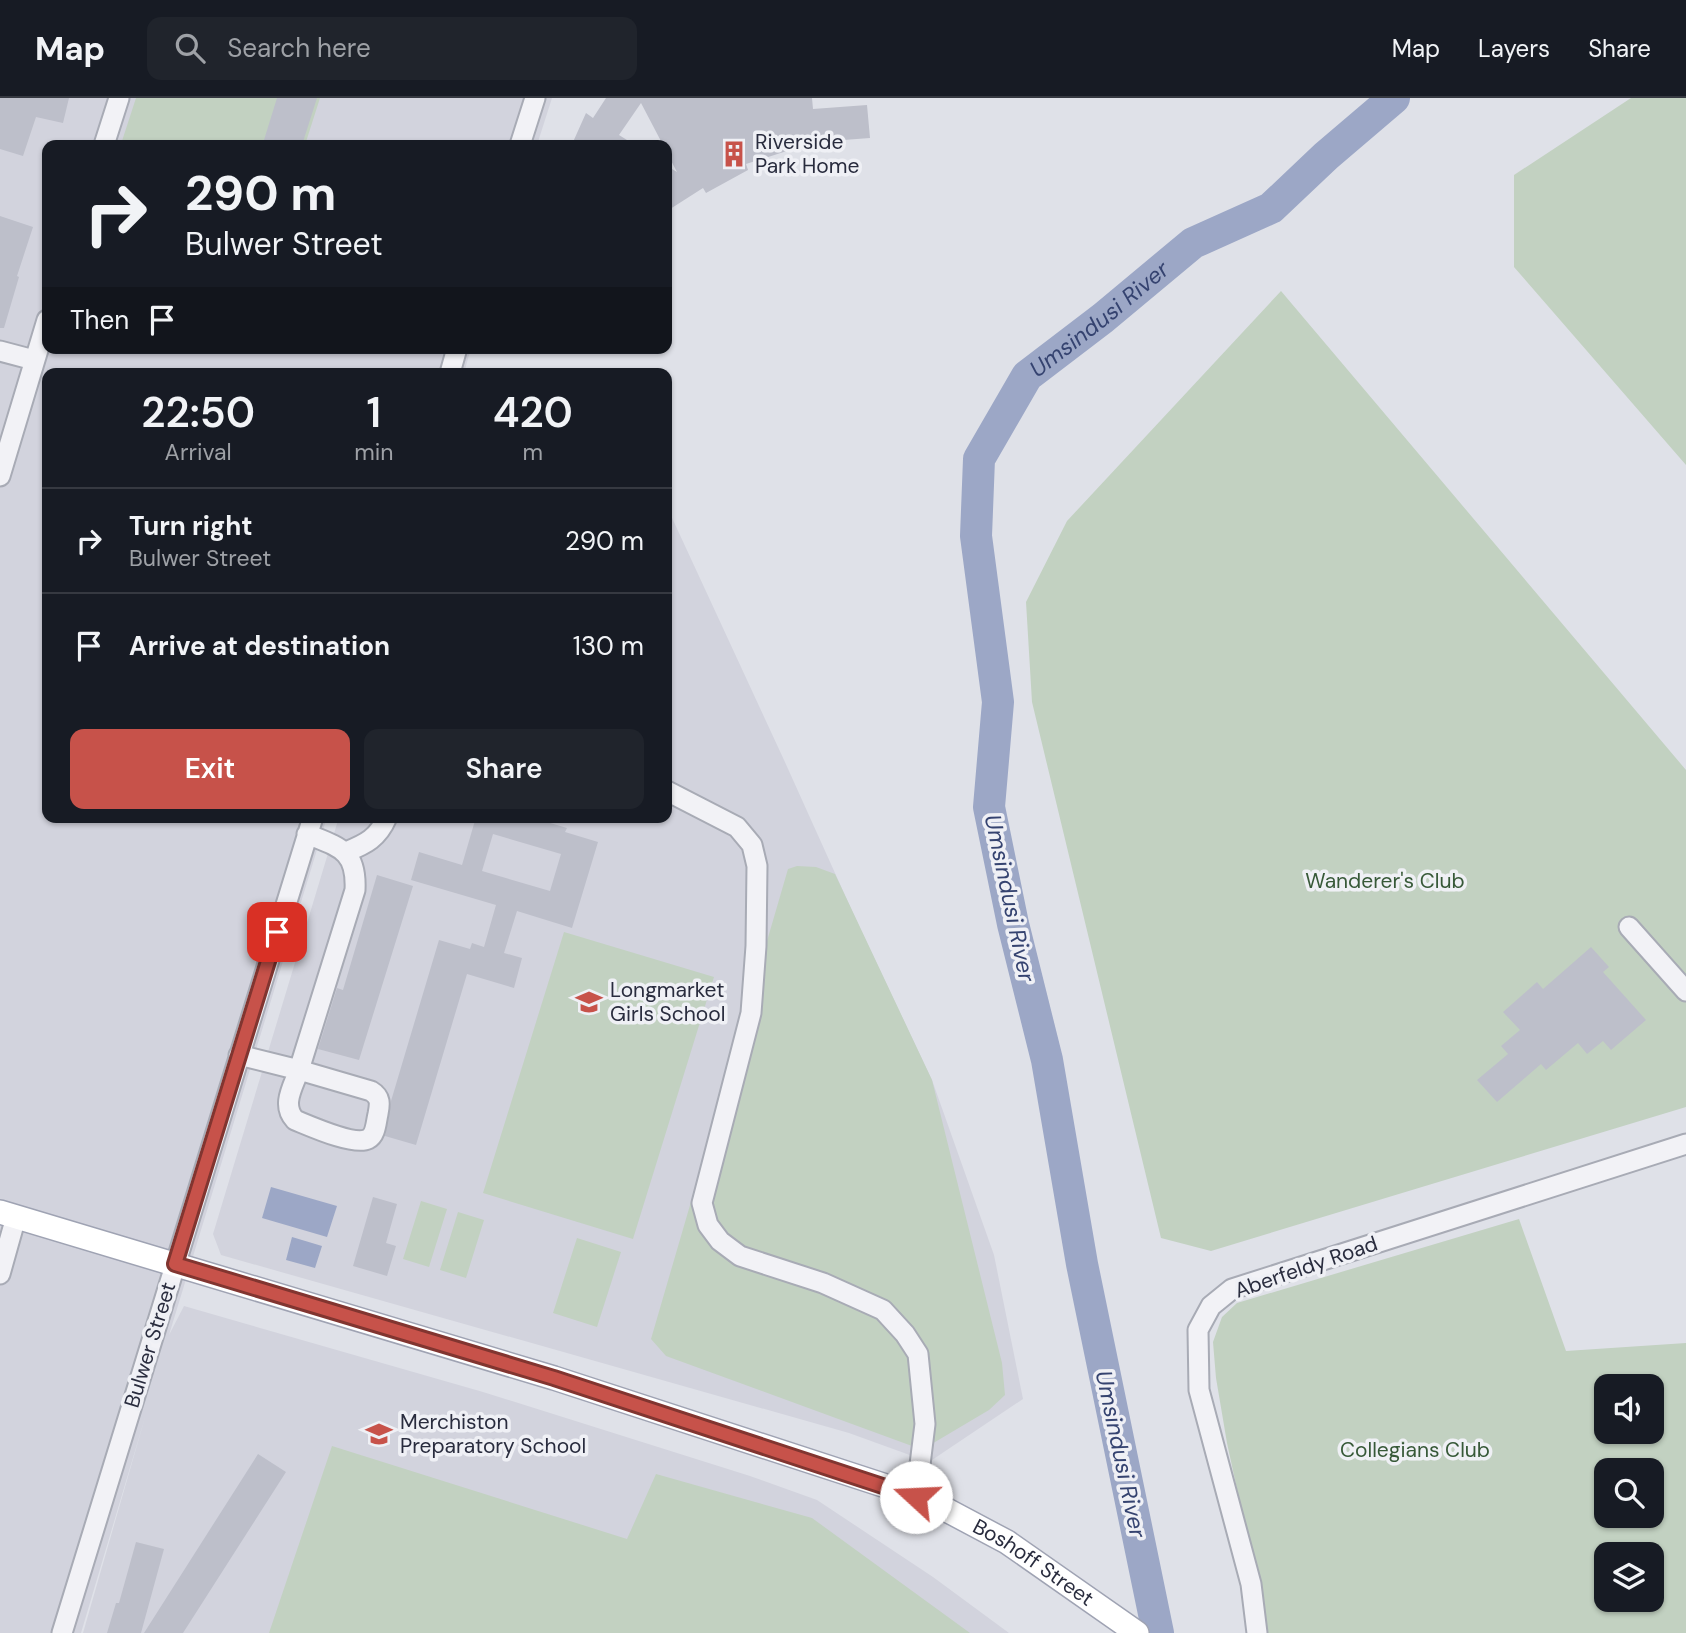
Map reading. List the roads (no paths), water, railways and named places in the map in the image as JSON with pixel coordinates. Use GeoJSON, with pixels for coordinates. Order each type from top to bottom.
{"type":"FeatureCollection","features":[{"type":"Feature","properties":{"kind":"main road","name":"Boshoff Street"},"geometry":{"type":"LineString","coordinates":[[8,1215],[554,1378],[916,1497],[941,1507],[1007,1542],[1137,1633]]}},
{"type":"Feature","properties":{"kind":"street"},"geometry":{"type":"LineString","coordinates":[[106,140],[119,98]]}},
{"type":"Feature","properties":{"kind":"street"},"geometry":{"type":"LineString","coordinates":[[522,140],[535,98]]}},
{"type":"Feature","properties":{"kind":"street"},"geometry":{"type":"LineString","coordinates":[[0,476],[42,335]]}},
{"type":"Feature","properties":{"kind":"street"},"geometry":{"type":"LineString","coordinates":[[0,351],[34,360]]}},
{"type":"Feature","properties":{"kind":"street"},"geometry":{"type":"LineString","coordinates":[[672,794],[737,827],[752,845],[757,866],[756,946],[751,1013],[702,1203],[708,1225],[720,1241],[740,1256],[822,1283],[883,1310],[905,1334],[918,1354],[925,1424],[916,1497]]}},
{"type":"Feature","properties":{"kind":"street"},"geometry":{"type":"LineString","coordinates":[[346,852],[373,840],[384,823]]}},
{"type":"Feature","properties":{"kind":"street"},"geometry":{"type":"LineString","coordinates":[[239,1055],[299,1070],[378,1095],[380,1103],[374,1134],[368,1139],[355,1141],[295,1120],[288,1113],[287,1104],[299,1070],[355,890],[354,865],[346,852],[310,826]]}},
{"type":"Feature","properties":{"kind":"street","name":"Bulwer Street"},"geometry":{"type":"LineString","coordinates":[[62,1633],[310,826]]}},
{"type":"Feature","properties":{"kind":"street"},"geometry":{"type":"LineString","coordinates":[[1629,927],[1686,991]]}},
{"type":"Feature","properties":{"kind":"street","name":"Aberfeldy Road"},"geometry":{"type":"LineString","coordinates":[[1257,1633],[1251,1584],[1199,1390],[1198,1330],[1211,1306],[1232,1289],[1686,1144]]}},
{"type":"Feature","properties":{"kind":"street"},"geometry":{"type":"LineString","coordinates":[[0,1274],[8,1215]]}},
{"type":"Feature","properties":{"kind":"water"},"geometry":{"type":"Polygon","coordinates":[[[271,1187],[337,1206],[327,1237],[262,1218],[271,1187]]]}},
{"type":"Feature","properties":{"kind":"water"},"geometry":{"type":"Polygon","coordinates":[[[292,1237],[322,1246],[315,1268],[286,1260],[292,1237]]]}},
{"type":"Feature","properties":{"kind":"waterway","name":"Umsindusi River"},"geometry":{"type":"LineString","coordinates":[[1158,1633],[1082,1264],[1047,1060],[1013,924],[989,807],[998,702],[976,536],[979,459],[1027,376],[1103,318],[1193,243],[1271,208],[1394,98]]}},
{"type":"Feature","properties":{"kind":"place","name":"Riverside Park Home"},"geometry":{"type":"Point","coordinates":[734,154]}},
{"type":"Feature","properties":{"kind":"place","name":"Longmarket Girls School"},"geometry":{"type":"Point","coordinates":[589,1002]}},
{"type":"Feature","properties":{"kind":"place","name":"Merchiston Preparatory School"},"geometry":{"type":"Point","coordinates":[379,1434]}},
{"type":"Feature","properties":{"kind":"park label","name":"Wanderer's Club"},"geometry":{"type":"Point","coordinates":[1385,881]}},
{"type":"Feature","properties":{"kind":"park label","name":"Collegians Club"},"geometry":{"type":"Point","coordinates":[1415,1450]}}]}
